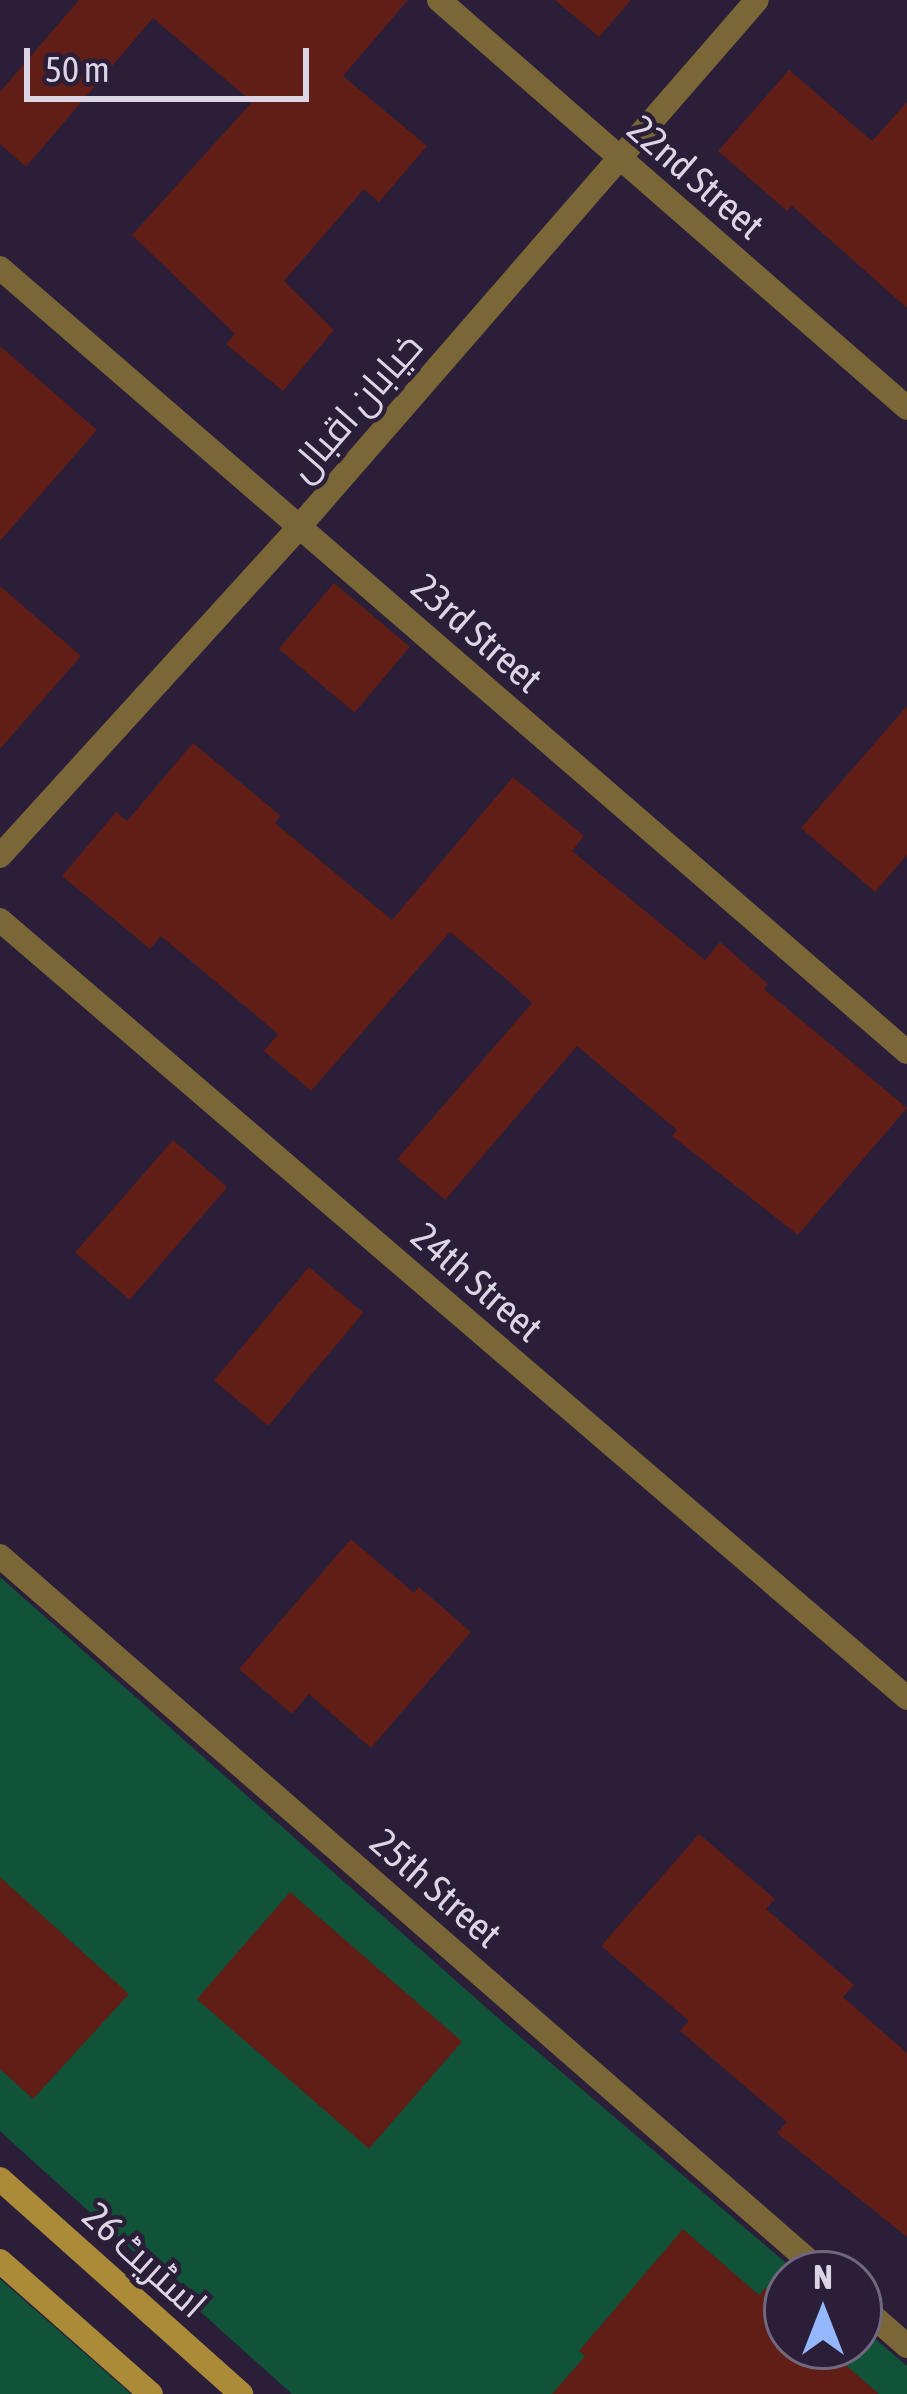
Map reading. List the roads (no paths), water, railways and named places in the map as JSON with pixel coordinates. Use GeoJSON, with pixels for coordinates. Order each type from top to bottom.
{"type":"FeatureCollection","features":[{"type":"Feature","properties":{"kind":"main road","name":"اسٹریٹ 26"},"geometry":{"type":"LineString","coordinates":[[0,2179],[242,2394]]}},
{"type":"Feature","properties":{"kind":"main road"},"geometry":{"type":"LineString","coordinates":[[0,2261],[151,2394]]}},
{"type":"Feature","properties":{"kind":"street","name":"22nd Street"},"geometry":{"type":"LineString","coordinates":[[439,0],[907,408]]}},
{"type":"Feature","properties":{"kind":"street","name":"خیابان اقبال"},"geometry":{"type":"LineString","coordinates":[[0,856],[298,527],[758,0]]}},
{"type":"Feature","properties":{"kind":"street","name":"23rd Street"},"geometry":{"type":"LineString","coordinates":[[0,268],[907,1052]]}},
{"type":"Feature","properties":{"kind":"street","name":"24th Street"},"geometry":{"type":"LineString","coordinates":[[0,920],[907,1698]]}},
{"type":"Feature","properties":{"kind":"street","name":"25th Street"},"geometry":{"type":"LineString","coordinates":[[0,1556],[796,2250]]}},
{"type":"Feature","properties":{"kind":"street"},"geometry":{"type":"LineString","coordinates":[[883,2325],[907,2346]]}}]}
